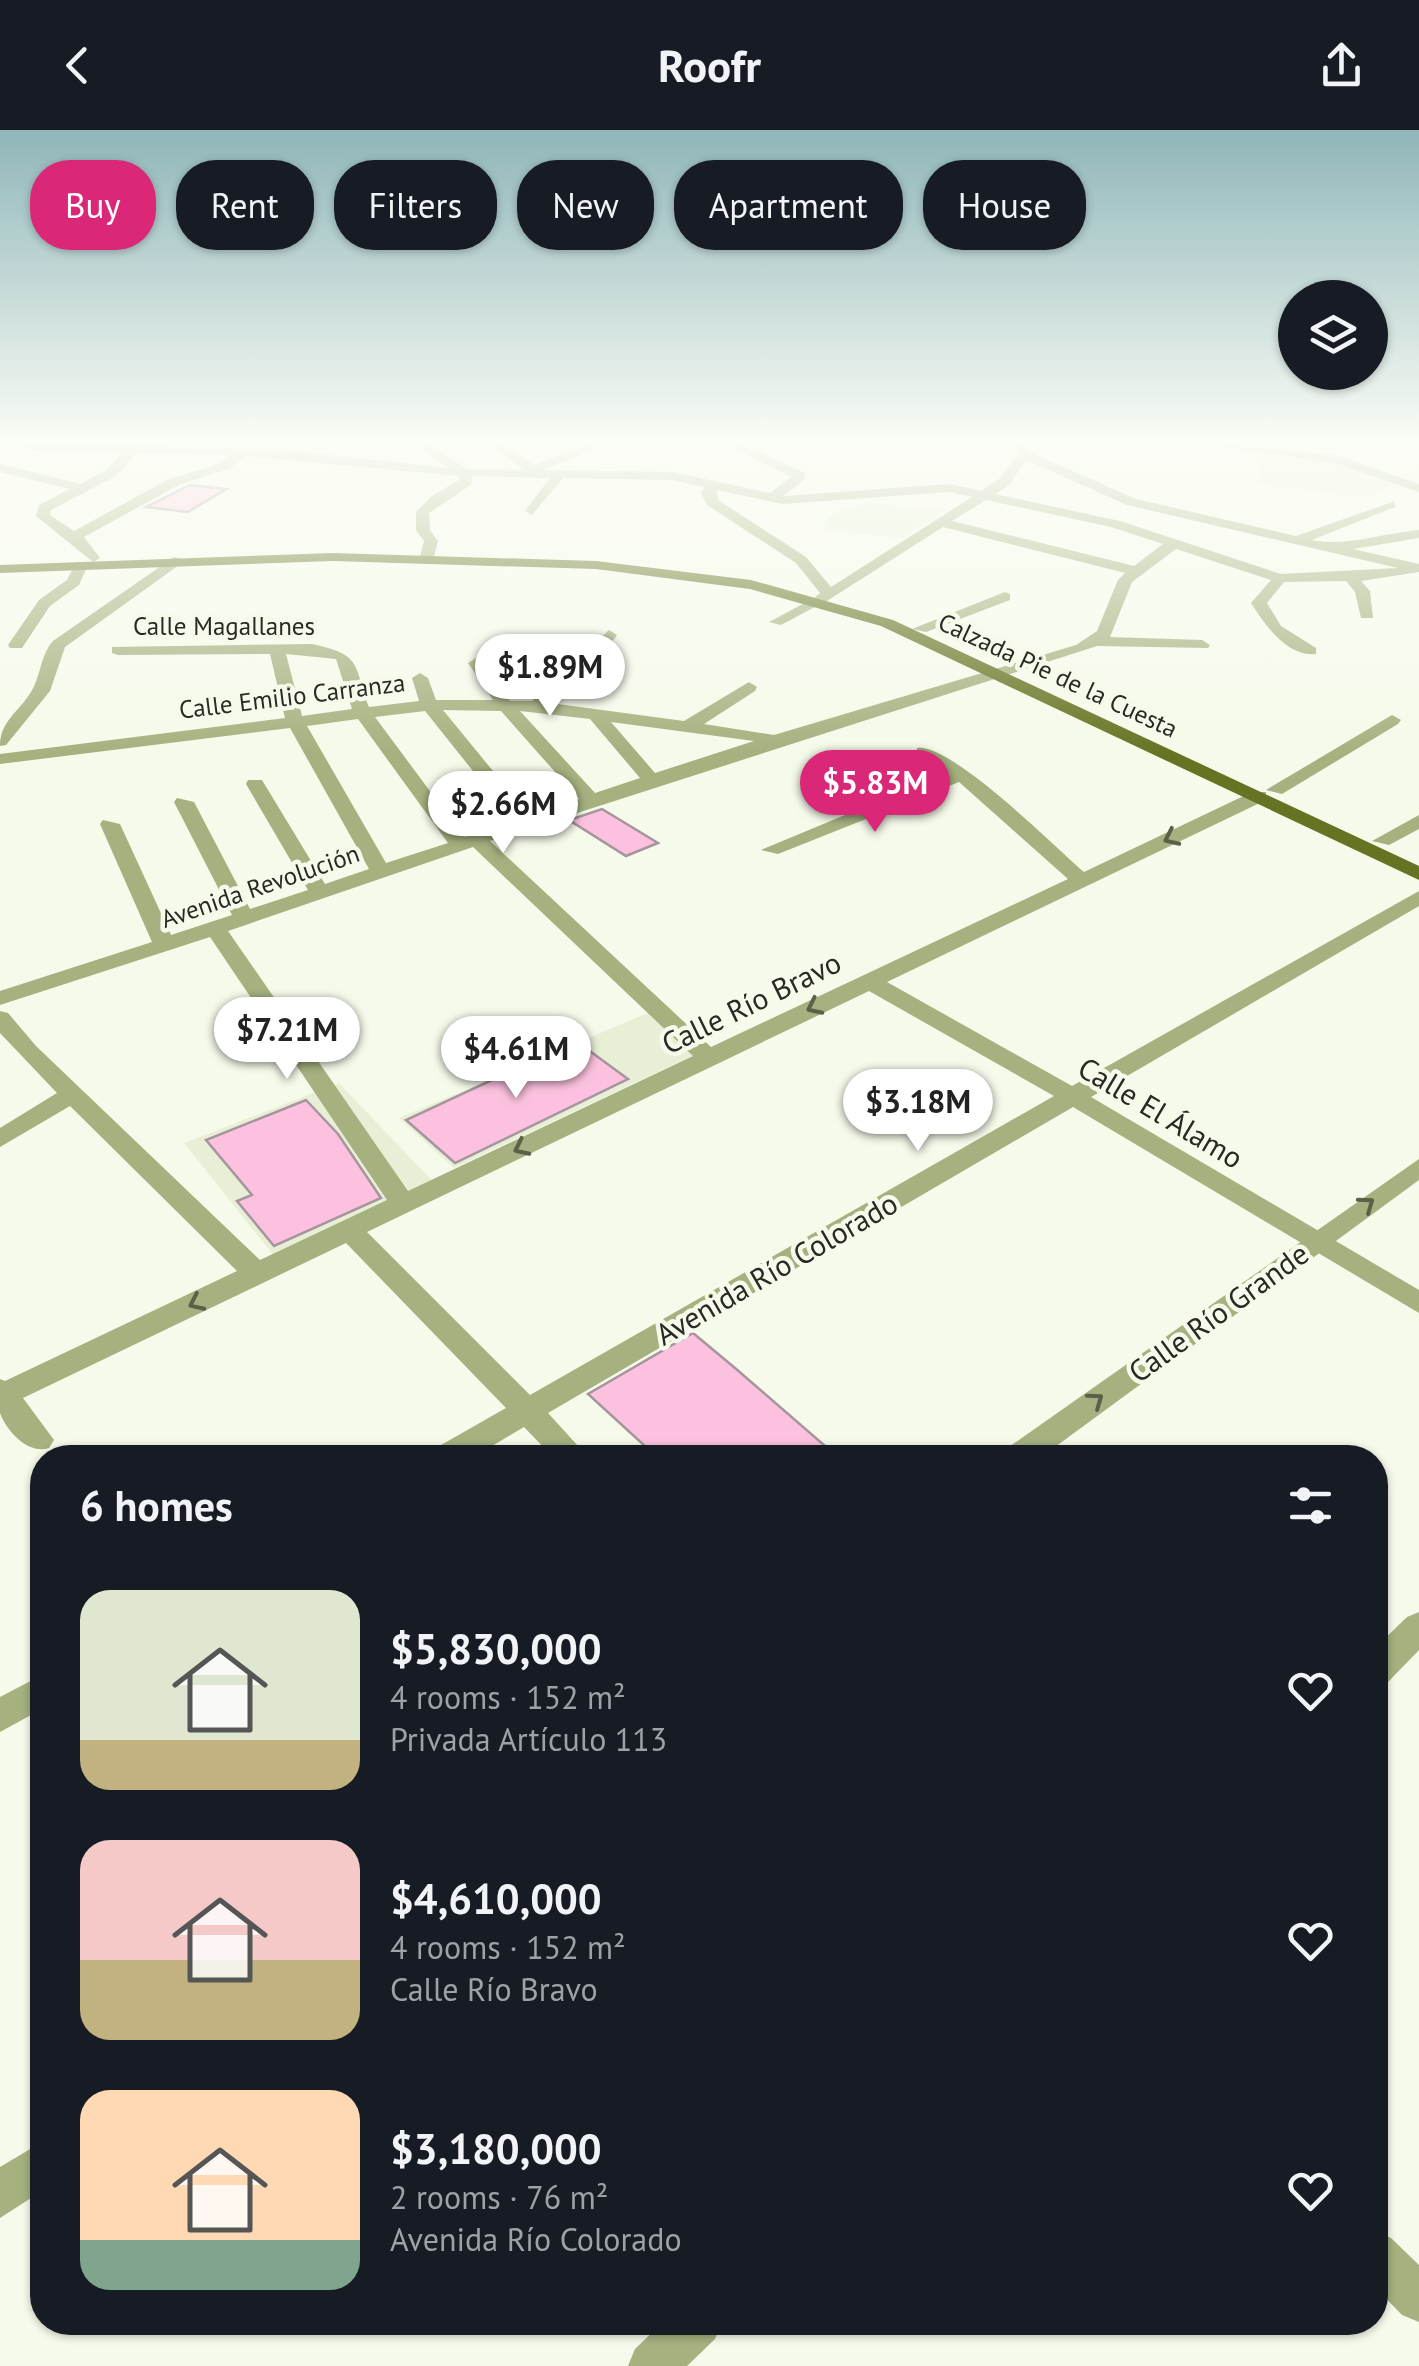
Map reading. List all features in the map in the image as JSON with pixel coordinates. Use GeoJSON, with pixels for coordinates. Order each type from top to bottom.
{"type":"FeatureCollection","features":[{"type":"Feature","properties":{"kind":"main road","name":"Calzada Pie de la Cuesta"},"geometry":{"type":"LineString","coordinates":[[0,566],[279,550],[555,561],[682,573],[824,596],[920,628],[1267,793],[1419,858]]}},
{"type":"Feature","properties":{"kind":"main road","name":"Calzada Pie de la Cuesta"},"geometry":{"type":"LineString","coordinates":[[87,562],[428,556]]}},
{"type":"Feature","properties":{"kind":"main road","name":"Calzada Pie de la Cuesta"},"geometry":{"type":"LineString","coordinates":[[824,596],[1002,670]]}},
{"type":"Feature","properties":{"kind":"main road","name":"Calzada Pie de la Cuesta"},"geometry":{"type":"LineString","coordinates":[[1267,793],[1419,874]]}},
{"type":"Feature","properties":{"kind":"street"},"geometry":{"type":"LineString","coordinates":[[8,643],[44,603],[74,582],[87,562],[79,545]]}},
{"type":"Feature","properties":{"kind":"street"},"geometry":{"type":"LineString","coordinates":[[428,556],[430,545]]}},
{"type":"Feature","properties":{"kind":"street"},"geometry":{"type":"LineString","coordinates":[[779,545],[801,560],[824,596]]}},
{"type":"Feature","properties":{"kind":"street"},"geometry":{"type":"LineString","coordinates":[[776,622],[903,545]]}},
{"type":"Feature","properties":{"kind":"street"},"geometry":{"type":"LineString","coordinates":[[1032,545],[1134,571]]}},
{"type":"Feature","properties":{"kind":"street"},"geometry":{"type":"LineString","coordinates":[[1098,641],[1125,580],[1170,545]]}},
{"type":"Feature","properties":{"kind":"street"},"geometry":{"type":"LineString","coordinates":[[1176,545],[1280,578],[1401,580],[1419,569]]}},
{"type":"Feature","properties":{"kind":"street"},"geometry":{"type":"LineString","coordinates":[[1313,545],[1419,569]]}},
{"type":"Feature","properties":{"kind":"street"},"geometry":{"type":"LineString","coordinates":[[1334,550],[1350,545]]}},
{"type":"Feature","properties":{"kind":"street"},"geometry":{"type":"LineString","coordinates":[[0,741],[41,691],[52,652],[179,560]]}},
{"type":"Feature","properties":{"kind":"street"},"geometry":{"type":"LineString","coordinates":[[1280,578],[1259,604],[1275,629],[1310,651]]}},
{"type":"Feature","properties":{"kind":"street"},"geometry":{"type":"LineString","coordinates":[[1351,578],[1362,590],[1367,614]]}},
{"type":"Feature","properties":{"kind":"street"},"geometry":{"type":"LineString","coordinates":[[920,628],[1004,597]]}},
{"type":"Feature","properties":{"kind":"street"},"geometry":{"type":"LineString","coordinates":[[537,706],[609,635]]}},
{"type":"Feature","properties":{"kind":"street","name":"Avenida Revolución"},"geometry":{"type":"LineString","coordinates":[[0,998],[165,946],[768,739],[1098,641],[1202,645]]}},
{"type":"Feature","properties":{"kind":"street"},"geometry":{"type":"LineString","coordinates":[[8,643],[52,652]]}},
{"type":"Feature","properties":{"kind":"street","name":"Calle Magallanes"},"geometry":{"type":"LineString","coordinates":[[118,650],[330,652],[343,656],[362,712]]}},
{"type":"Feature","properties":{"kind":"street"},"geometry":{"type":"LineString","coordinates":[[277,650],[296,720],[380,871]]}},
{"type":"Feature","properties":{"kind":"street"},"geometry":{"type":"LineString","coordinates":[[476,662],[504,703],[591,801]]}},
{"type":"Feature","properties":{"kind":"street"},"geometry":{"type":"LineString","coordinates":[[420,678],[429,705],[524,822]]}},
{"type":"Feature","properties":{"kind":"street"},"geometry":{"type":"LineString","coordinates":[[688,726],[749,687]]}},
{"type":"Feature","properties":{"kind":"street","name":"Calle Emilio Carranza"},"geometry":{"type":"LineString","coordinates":[[0,759],[362,712],[504,703],[768,739]]}},
{"type":"Feature","properties":{"kind":"street"},"geometry":{"type":"LineString","coordinates":[[362,712],[468,842],[709,1058]]}},
{"type":"Feature","properties":{"kind":"street"},"geometry":{"type":"LineString","coordinates":[[595,714],[652,781]]}},
{"type":"Feature","properties":{"kind":"street","name":"Calle Río Bravo"},"geometry":{"type":"LineString","coordinates":[[1,1394],[1267,793],[1392,720]]}},
{"type":"Feature","properties":{"kind":"street"},"geometry":{"type":"LineString","coordinates":[[923,752],[960,774],[1080,880]]}},
{"type":"Feature","properties":{"kind":"street"},"geometry":{"type":"LineString","coordinates":[[771,850],[960,774]]}},
{"type":"Feature","properties":{"kind":"street"},"geometry":{"type":"LineString","coordinates":[[255,784],[319,891]]}},
{"type":"Feature","properties":{"kind":"street"},"geometry":{"type":"LineString","coordinates":[[184,802],[244,916]]}},
{"type":"Feature","properties":{"kind":"street"},"geometry":{"type":"LineString","coordinates":[[1382,841],[1419,822]]}},
{"type":"Feature","properties":{"kind":"street"},"geometry":{"type":"LineString","coordinates":[[110,824],[165,946]]}},
{"type":"Feature","properties":{"kind":"street","name":"Avenida Río Colorado"},"geometry":{"type":"LineString","coordinates":[[467,1445],[1419,897]]}},
{"type":"Feature","properties":{"kind":"street"},"geometry":{"type":"LineString","coordinates":[[215,928],[404,1205]]}},
{"type":"Feature","properties":{"kind":"street","name":"Calle El Álamo"},"geometry":{"type":"LineString","coordinates":[[868,981],[1419,1303]]}},
{"type":"Feature","properties":{"kind":"street"},"geometry":{"type":"LineString","coordinates":[[0,1018],[258,1274]]}},
{"type":"Feature","properties":{"kind":"street"},"geometry":{"type":"LineString","coordinates":[[0,1140],[74,1094]]}},
{"type":"Feature","properties":{"kind":"street","name":"Calle Río Grande"},"geometry":{"type":"LineString","coordinates":[[1036,1445],[1419,1166]]}},
{"type":"Feature","properties":{"kind":"street"},"geometry":{"type":"LineString","coordinates":[[350,1231],[561,1445]]}},
{"type":"Feature","properties":{"kind":"street"},"geometry":{"type":"LineString","coordinates":[[1,1394],[38,1440]]}},
{"type":"Feature","properties":{"kind":"street"},"geometry":{"type":"LineString","coordinates":[[1388,1658],[1419,1628]]}},
{"type":"Feature","properties":{"kind":"street"},"geometry":{"type":"LineString","coordinates":[[0,1716],[30,1698]]}},
{"type":"Feature","properties":{"kind":"street"},"geometry":{"type":"LineString","coordinates":[[0,2195],[30,2173]]}},
{"type":"Feature","properties":{"kind":"street"},"geometry":{"type":"LineString","coordinates":[[1388,2267],[1419,2298]]}},
{"type":"Feature","properties":{"kind":"street"},"geometry":{"type":"LineString","coordinates":[[652,2366],[684,2335]]}},
{"type":"Feature","properties":{"kind":"shaded area"},"geometry":{"type":"Polygon","coordinates":[[[650,1012],[698,1053],[454,1168],[399,1118],[650,1012]]]}},
{"type":"Feature","properties":{"kind":"shaded area"},"geometry":{"type":"Polygon","coordinates":[[[339,1083],[437,1186],[274,1256],[184,1143],[339,1083]]]}},
{"type":"Feature","properties":{"kind":"building"},"geometry":{"type":"Polygon","coordinates":[[[602,809],[658,843],[626,856],[569,820],[602,809]]]}},
{"type":"Feature","properties":{"kind":"building"},"geometry":{"type":"Polygon","coordinates":[[[576,1041],[628,1079],[455,1163],[406,1120],[576,1041]]]}},
{"type":"Feature","properties":{"kind":"building"},"geometry":{"type":"Polygon","coordinates":[[[306,1100],[338,1134],[381,1198],[274,1246],[237,1201],[252,1195],[206,1140],[306,1100]]]}},
{"type":"Feature","properties":{"kind":"building"},"geometry":{"type":"Polygon","coordinates":[[[693,1333],[824,1445],[644,1445],[588,1394],[693,1333]]]}}]}
